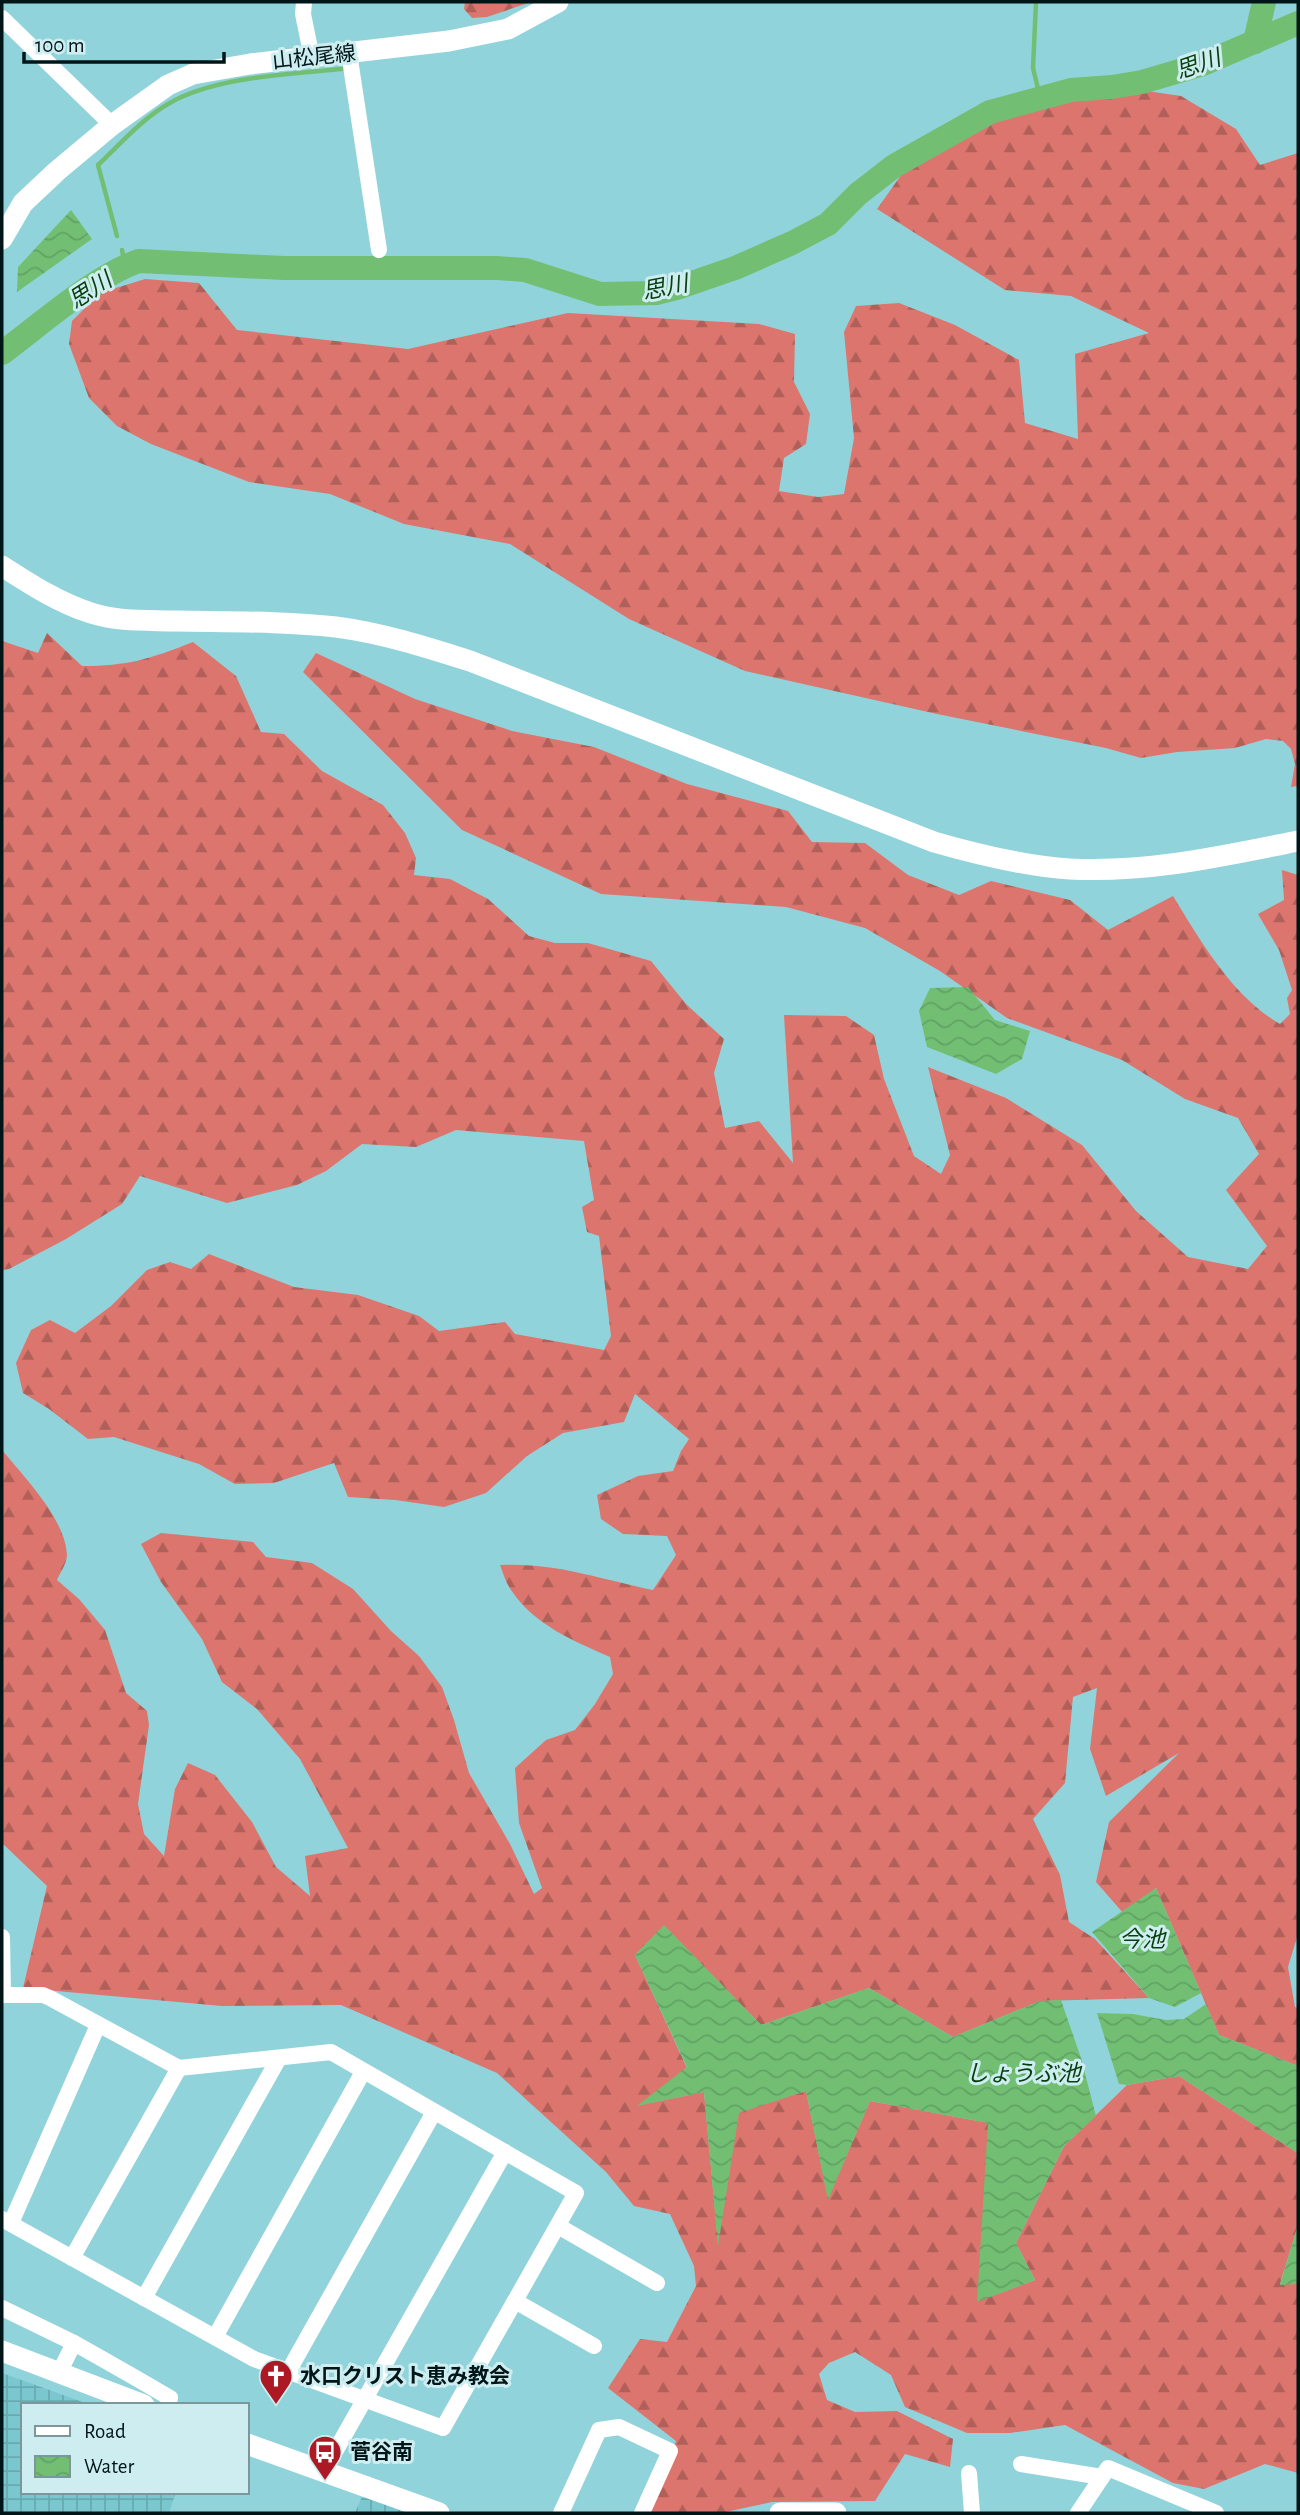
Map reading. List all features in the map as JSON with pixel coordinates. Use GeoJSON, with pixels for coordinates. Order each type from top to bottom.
{"type":"FeatureCollection","features":[{"type":"Feature","properties":{"kind":"street"},"geometry":{"type":"LineString","coordinates":[[304,2],[303,14],[312,58]]}},
{"type":"Feature","properties":{"kind":"street","name":"山松尾線"},"geometry":{"type":"LineString","coordinates":[[2,239],[23,203],[112,125],[168,85],[193,74],[250,64],[449,41],[509,29],[558,2]]}},
{"type":"Feature","properties":{"kind":"street"},"geometry":{"type":"LineString","coordinates":[[2,18],[112,125]]}},
{"type":"Feature","properties":{"kind":"street"},"geometry":{"type":"LineString","coordinates":[[349,53],[379,250]]}},
{"type":"Feature","properties":{"kind":"street"},"geometry":{"type":"LineString","coordinates":[[2,566],[68,604],[105,616],[140,621],[266,623],[337,628],[387,637],[431,649],[911,833],[971,853],[1070,869],[1139,868],[1298,841]]}},
{"type":"Feature","properties":{"kind":"street"},"geometry":{"type":"LineString","coordinates":[[2,1937],[2,1995],[43,1995],[179,2068],[331,2052],[576,2193],[443,2428],[254,2359],[6,2221],[98,2025]]}},
{"type":"Feature","properties":{"kind":"street"},"geometry":{"type":"LineString","coordinates":[[144,2298],[279,2058]]}},
{"type":"Feature","properties":{"kind":"street"},"geometry":{"type":"LineString","coordinates":[[72,2258],[179,2068]]}},
{"type":"Feature","properties":{"kind":"street"},"geometry":{"type":"LineString","coordinates":[[215,2337],[363,2072]]}},
{"type":"Feature","properties":{"kind":"street"},"geometry":{"type":"LineString","coordinates":[[288,2372],[434,2112]]}},
{"type":"Feature","properties":{"kind":"street"},"geometry":{"type":"LineString","coordinates":[[324,2471],[505,2152]]}},
{"type":"Feature","properties":{"kind":"street"},"geometry":{"type":"LineString","coordinates":[[558,2226],[657,2283]]}},
{"type":"Feature","properties":{"kind":"street"},"geometry":{"type":"LineString","coordinates":[[515,2301],[594,2347]]}},
{"type":"Feature","properties":{"kind":"street"},"geometry":{"type":"LineString","coordinates":[[2,2308],[74,2343],[155,2388],[170,2398],[169,2403]]}},
{"type":"Feature","properties":{"kind":"street"},"geometry":{"type":"LineString","coordinates":[[59,2373],[74,2343]]}},
{"type":"Feature","properties":{"kind":"street"},"geometry":{"type":"LineString","coordinates":[[2,2351],[139,2403]]}},
{"type":"Feature","properties":{"kind":"street"},"geometry":{"type":"LineString","coordinates":[[561,2513],[599,2430],[619,2427],[670,2451],[642,2513]]}},
{"type":"Feature","properties":{"kind":"street"},"geometry":{"type":"LineString","coordinates":[[248,2444],[439,2513]]}},
{"type":"Feature","properties":{"kind":"street"},"geometry":{"type":"LineString","coordinates":[[1021,2464],[1102,2477]]}},
{"type":"Feature","properties":{"kind":"street"},"geometry":{"type":"LineString","coordinates":[[1078,2513],[1108,2468],[1180,2506],[1216,2513]]}},
{"type":"Feature","properties":{"kind":"street"},"geometry":{"type":"LineString","coordinates":[[969,2473],[972,2513]]}},
{"type":"Feature","properties":{"kind":"street"},"geometry":{"type":"LineString","coordinates":[[780,2513],[836,2513]]}},
{"type":"Feature","properties":{"kind":"shaded area"},"geometry":{"type":"Polygon","coordinates":[[[2,2373],[85,2403],[21,2403],[21,2494],[175,2494],[169,2513],[2,2513],[2,2373]]]}},
{"type":"Feature","properties":{"kind":"shaded area"},"geometry":{"type":"Polygon","coordinates":[[[363,2494],[415,2513],[355,2513],[363,2494]]]}},
{"type":"Feature","properties":{"kind":"green space"},"geometry":{"type":"Polygon","coordinates":[[[465,2],[531,2],[487,17],[472,18],[464,9],[465,2]]]}},
{"type":"Feature","properties":{"kind":"green space"},"geometry":{"type":"Polygon","coordinates":[[[1092,83],[1181,96],[1236,129],[1260,165],[1298,153],[1298,786],[1291,787],[1295,764],[1291,749],[1283,741],[1266,739],[1235,748],[1177,752],[1141,758],[1106,748],[745,671],[629,619],[510,544],[404,524],[330,494],[249,482],[151,444],[117,426],[89,398],[69,344],[72,321],[100,293],[145,279],[199,283],[237,330],[408,349],[568,313],[759,324],[795,334],[794,382],[810,414],[806,444],[784,458],[779,491],[818,497],[844,494],[854,438],[844,332],[856,306],[899,303],[955,325],[1019,360],[1025,423],[1078,439],[1075,354],[1149,333],[1071,296],[1005,290],[877,209],[931,133],[986,101],[1092,83]]]}},
{"type":"Feature","properties":{"kind":"green space"},"geometry":{"type":"Polygon","coordinates":[[[47,633],[82,666],[113,665],[139,660],[193,642],[236,676],[261,732],[284,734],[322,771],[383,805],[405,833],[416,858],[414,875],[450,879],[488,899],[529,936],[555,943],[588,943],[651,961],[686,1004],[724,1039],[714,1073],[725,1128],[759,1121],[793,1163],[784,1015],[846,1016],[874,1035],[884,1079],[914,1156],[941,1174],[950,1155],[928,1067],[1006,1098],[1082,1145],[1136,1211],[1188,1257],[1248,1269],[1267,1246],[1226,1190],[1259,1154],[1238,1118],[1185,1099],[1122,1060],[1007,1018],[940,971],[865,928],[786,907],[601,894],[462,830],[303,672],[316,653],[415,699],[512,731],[594,747],[687,784],[788,811],[812,842],[865,843],[908,875],[959,895],[991,881],[1070,900],[1108,930],[1173,896],[1207,950],[1233,984],[1263,1013],[1280,1024],[1290,1014],[1287,998],[1292,990],[1279,950],[1258,914],[1284,900],[1282,870],[1298,875],[1298,1934],[1288,1967],[1295,2007],[1298,2008],[1298,2066],[1219,2035],[1156,1888],[1124,1914],[1096,1882],[1109,1822],[1179,1753],[1106,1796],[1090,1749],[1097,1688],[1073,1697],[1065,1783],[1033,1819],[1060,1875],[1069,1922],[1095,1939],[1149,1998],[1040,2001],[953,2037],[869,1988],[761,2025],[664,1926],[635,1955],[687,2068],[639,2105],[704,2092],[718,2242],[738,2112],[806,2091],[828,2198],[870,2101],[989,2123],[978,2301],[1035,2280],[1016,2243],[1064,2146],[1127,2085],[1179,2076],[1298,2153],[1298,2225],[1280,2284],[1298,2284],[1298,2473],[1265,2464],[1204,2489],[1173,2483],[1065,2425],[1010,2433],[967,2433],[905,2407],[891,2375],[855,2352],[829,2363],[819,2374],[827,2400],[855,2412],[897,2411],[953,2439],[950,2467],[905,2454],[875,2501],[772,2502],[721,2513],[647,2513],[676,2441],[608,2388],[640,2339],[667,2342],[696,2286],[694,2266],[670,2214],[634,2206],[606,2172],[497,2073],[341,2005],[222,2006],[23,1988],[47,1886],[2,1843],[2,1450],[42,1499],[65,1541],[65,1565],[57,1580],[79,1599],[105,1630],[126,1693],[147,1711],[149,1725],[138,1804],[144,1834],[164,1856],[175,1789],[188,1763],[215,1775],[252,1822],[276,1867],[310,1896],[305,1856],[348,1848],[300,1759],[257,1709],[222,1682],[202,1639],[161,1582],[141,1544],[161,1533],[253,1542],[266,1557],[312,1563],[353,1589],[391,1631],[419,1656],[442,1687],[469,1773],[510,1844],[534,1894],[542,1888],[519,1823],[515,1768],[546,1740],[575,1730],[613,1674],[610,1657],[556,1631],[531,1613],[511,1590],[500,1565],[558,1569],[653,1590],[676,1555],[667,1536],[623,1534],[601,1519],[597,1495],[638,1476],[673,1471],[689,1439],[635,1394],[624,1422],[563,1433],[527,1456],[486,1493],[444,1507],[348,1497],[334,1463],[274,1483],[235,1484],[199,1464],[114,1437],[88,1439],[23,1393],[16,1363],[31,1330],[50,1320],[75,1333],[111,1306],[147,1270],[170,1262],[191,1269],[209,1254],[294,1287],[358,1295],[419,1316],[439,1331],[505,1322],[515,1334],[604,1350],[611,1336],[599,1236],[587,1232],[582,1207],[594,1200],[584,1141],[456,1130],[416,1147],[362,1144],[326,1171],[297,1185],[227,1203],[140,1176],[122,1204],[66,1239],[9,1269],[2,1270],[2,641],[38,653],[47,633]]]}},
{"type":"Feature","properties":{"kind":"water"},"geometry":{"type":"Polygon","coordinates":[[[71,210],[92,239],[17,292],[18,267],[71,210]]]}},
{"type":"Feature","properties":{"kind":"water"},"geometry":{"type":"Polygon","coordinates":[[[968,987],[995,1020],[1030,1031],[1022,1059],[996,1074],[927,1047],[919,1011],[930,988],[968,987]]]}},
{"type":"Feature","properties":{"kind":"water","name":"今池"},"geometry":{"type":"Polygon","coordinates":[[[1156,1888],[1201,1993],[1175,2007],[1149,1998],[1092,1932],[1156,1888]]]}},
{"type":"Feature","properties":{"kind":"water","name":"しょうぶ池"},"geometry":{"type":"Polygon","coordinates":[[[664,1925],[761,2025],[869,1988],[953,2037],[1040,2001],[1061,2000],[1081,2058],[1096,2116],[1064,2146],[1016,2243],[1035,2280],[977,2302],[988,2123],[870,2101],[828,2200],[806,2091],[739,2113],[718,2246],[704,2092],[637,2106],[687,2067],[635,1955],[664,1925]]]}},
{"type":"Feature","properties":{"kind":"water"},"geometry":{"type":"Polygon","coordinates":[[[1206,2004],[1219,2035],[1298,2066],[1298,2153],[1179,2076],[1119,2084],[1097,2013],[1133,2014],[1166,2020],[1184,2019],[1206,2004]]]}},
{"type":"Feature","properties":{"kind":"water"},"geometry":{"type":"Polygon","coordinates":[[[1298,2225],[1298,2284],[1280,2285],[1298,2225]]]}},
{"type":"Feature","properties":{"kind":"waterway"},"geometry":{"type":"LineString","coordinates":[[1036,2],[1033,68],[1040,97]]}},
{"type":"Feature","properties":{"kind":"waterway"},"geometry":{"type":"LineString","coordinates":[[1255,42],[1264,2]]}},
{"type":"Feature","properties":{"kind":"waterway","name":"思川"},"geometry":{"type":"LineString","coordinates":[[2,353],[87,289],[139,261],[284,268],[525,270],[600,294],[656,293],[680,287],[735,268],[828,224],[858,194],[894,166],[990,112],[1071,90],[1142,82],[1203,64],[1298,23]]}},
{"type":"Feature","properties":{"kind":"waterway"},"geometry":{"type":"LineString","coordinates":[[117,236],[98,165],[149,117],[186,95],[229,82],[342,69]]}},
{"type":"Feature","properties":{"kind":"waterway"},"geometry":{"type":"LineString","coordinates":[[122,250],[125,266]]}},
{"type":"Feature","properties":{"kind":"place","name":"水口クリスト恵み教会"},"geometry":{"type":"Point","coordinates":[276,2406]}},
{"type":"Feature","properties":{"kind":"place","name":"菅谷南"},"geometry":{"type":"Point","coordinates":[325,2482]}}]}
